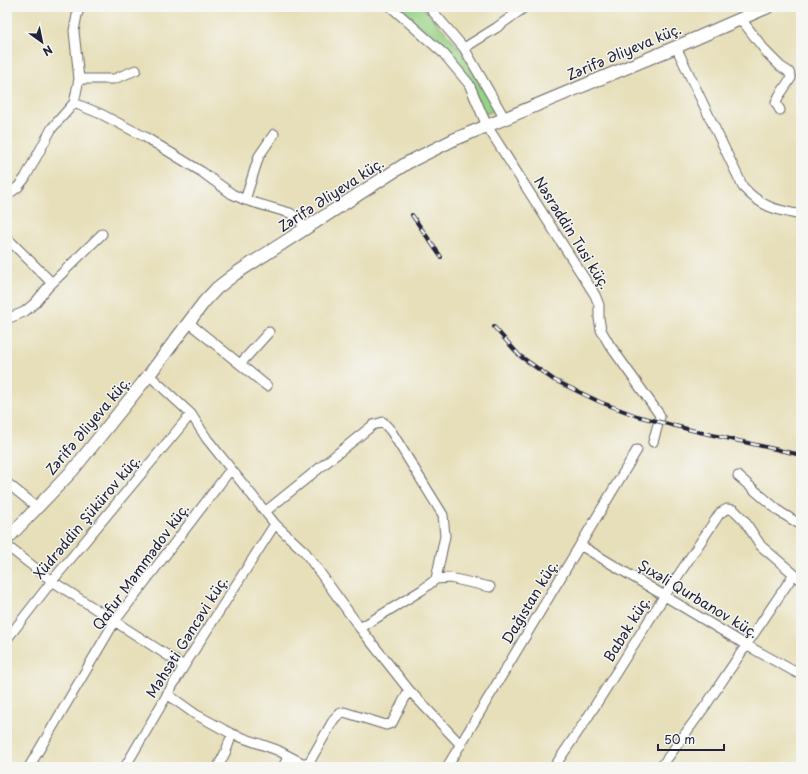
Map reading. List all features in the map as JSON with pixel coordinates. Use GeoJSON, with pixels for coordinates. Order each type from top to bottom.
{"type":"FeatureCollection","features":[{"type":"Feature","properties":{"kind":"street"},"geometry":{"type":"LineString","coordinates":[[7,195],[18,187],[25,178],[52,128],[74,103],[79,79],[74,32],[80,7]]}},
{"type":"Feature","properties":{"kind":"street","name":"Nəsrəddin Tusi küç."},"geometry":{"type":"LineString","coordinates":[[391,7],[444,54],[470,84],[487,126],[595,295],[599,305],[601,330],[609,344],[659,414],[660,417],[653,442]]}},
{"type":"Feature","properties":{"kind":"street"},"geometry":{"type":"LineString","coordinates":[[430,7],[464,48],[505,119]]}},
{"type":"Feature","properties":{"kind":"street"},"geometry":{"type":"LineString","coordinates":[[464,48],[496,28],[524,7]]}},
{"type":"Feature","properties":{"kind":"street","name":"Zərifə Əliyeva küç."},"geometry":{"type":"LineString","coordinates":[[7,539],[73,470],[150,376],[204,302],[223,283],[235,274],[407,163],[447,142],[741,19],[753,9],[768,7]]}},
{"type":"Feature","properties":{"kind":"street"},"geometry":{"type":"LineString","coordinates":[[741,19],[767,53],[780,66],[789,72],[791,78],[776,103],[780,110]]}},
{"type":"Feature","properties":{"kind":"street"},"geometry":{"type":"LineString","coordinates":[[676,47],[743,187],[752,197],[775,210],[801,215]]}},
{"type":"Feature","properties":{"kind":"street"},"geometry":{"type":"LineString","coordinates":[[79,79],[114,79],[136,70]]}},
{"type":"Feature","properties":{"kind":"street"},"geometry":{"type":"LineString","coordinates":[[74,103],[101,114],[145,137],[202,172],[232,194],[245,200],[290,213],[297,218],[306,229]]}},
{"type":"Feature","properties":{"kind":"street"},"geometry":{"type":"LineString","coordinates":[[245,200],[259,156],[274,134]]}},
{"type":"Feature","properties":{"kind":"street"},"geometry":{"type":"LineString","coordinates":[[7,319],[24,312],[36,302],[52,283],[102,234]]}},
{"type":"Feature","properties":{"kind":"street"},"geometry":{"type":"LineString","coordinates":[[7,238],[52,283]]}},
{"type":"Feature","properties":{"kind":"street"},"geometry":{"type":"LineString","coordinates":[[189,322],[267,386]]}},
{"type":"Feature","properties":{"kind":"street"},"geometry":{"type":"LineString","coordinates":[[240,364],[269,332]]}},
{"type":"Feature","properties":{"kind":"street"},"geometry":{"type":"LineString","coordinates":[[150,376],[191,414],[208,439],[275,524],[305,552],[360,628],[409,690],[461,745]]}},
{"type":"Feature","properties":{"kind":"street","name":"Xüdrəddin Şükürov küç."},"geometry":{"type":"LineString","coordinates":[[7,639],[52,581],[191,414]]}},
{"type":"Feature","properties":{"kind":"street"},"geometry":{"type":"LineString","coordinates":[[266,512],[373,425],[383,422],[391,431],[443,515],[445,536],[436,579]]}},
{"type":"Feature","properties":{"kind":"street","name":"Dağıstan küç."},"geometry":{"type":"LineString","coordinates":[[447,767],[637,450]]}},
{"type":"Feature","properties":{"kind":"street","name":"Qafur Məmmədov küç."},"geometry":{"type":"LineString","coordinates":[[29,767],[114,621],[231,469]]}},
{"type":"Feature","properties":{"kind":"street"},"geometry":{"type":"LineString","coordinates":[[738,476],[780,512],[801,525]]}},
{"type":"Feature","properties":{"kind":"street"},"geometry":{"type":"LineString","coordinates":[[7,483],[37,507]]}},
{"type":"Feature","properties":{"kind":"street","name":"Babək küç."},"geometry":{"type":"LineString","coordinates":[[554,767],[586,720],[712,523],[720,513],[727,509],[734,510],[744,520],[761,546],[797,577]]}},
{"type":"Feature","properties":{"kind":"street","name":"Məhsəti Gəncəvi küç."},"geometry":{"type":"LineString","coordinates":[[125,767],[184,666],[275,524]]}},
{"type":"Feature","properties":{"kind":"street","name":"Şıxəli Qurbanov küç."},"geometry":{"type":"LineString","coordinates":[[580,545],[801,675]]}},
{"type":"Feature","properties":{"kind":"street"},"geometry":{"type":"LineString","coordinates":[[7,546],[52,581],[184,666]]}},
{"type":"Feature","properties":{"kind":"street"},"geometry":{"type":"LineString","coordinates":[[661,767],[706,705],[746,644],[797,577]]}},
{"type":"Feature","properties":{"kind":"street"},"geometry":{"type":"LineString","coordinates":[[360,628],[422,590],[436,579],[450,578],[490,587]]}},
{"type":"Feature","properties":{"kind":"street"},"geometry":{"type":"LineString","coordinates":[[167,694],[195,714],[232,734],[277,750],[306,763],[310,761],[334,719],[339,714],[344,712],[386,725],[392,723],[409,690]]}},
{"type":"Feature","properties":{"kind":"street"},"geometry":{"type":"LineString","coordinates":[[218,767],[232,734]]}},
{"type":"Feature","properties":{"kind":"street"},"geometry":{"type":"LineString","coordinates":[[283,767],[288,756]]}},
{"type":"Feature","properties":{"kind":"green space"},"geometry":{"type":"Polygon","coordinates":[[[397,7],[422,7],[458,47],[468,61],[496,110],[485,114],[455,61],[429,34],[397,7]]]}},
{"type":"Feature","properties":{"kind":"railway"},"geometry":{"type":"LineString","coordinates":[[412,215],[441,257]]}},
{"type":"Feature","properties":{"kind":"railway"},"geometry":{"type":"LineString","coordinates":[[494,327],[520,356],[554,380],[600,402],[637,416],[801,455]]}}]}
